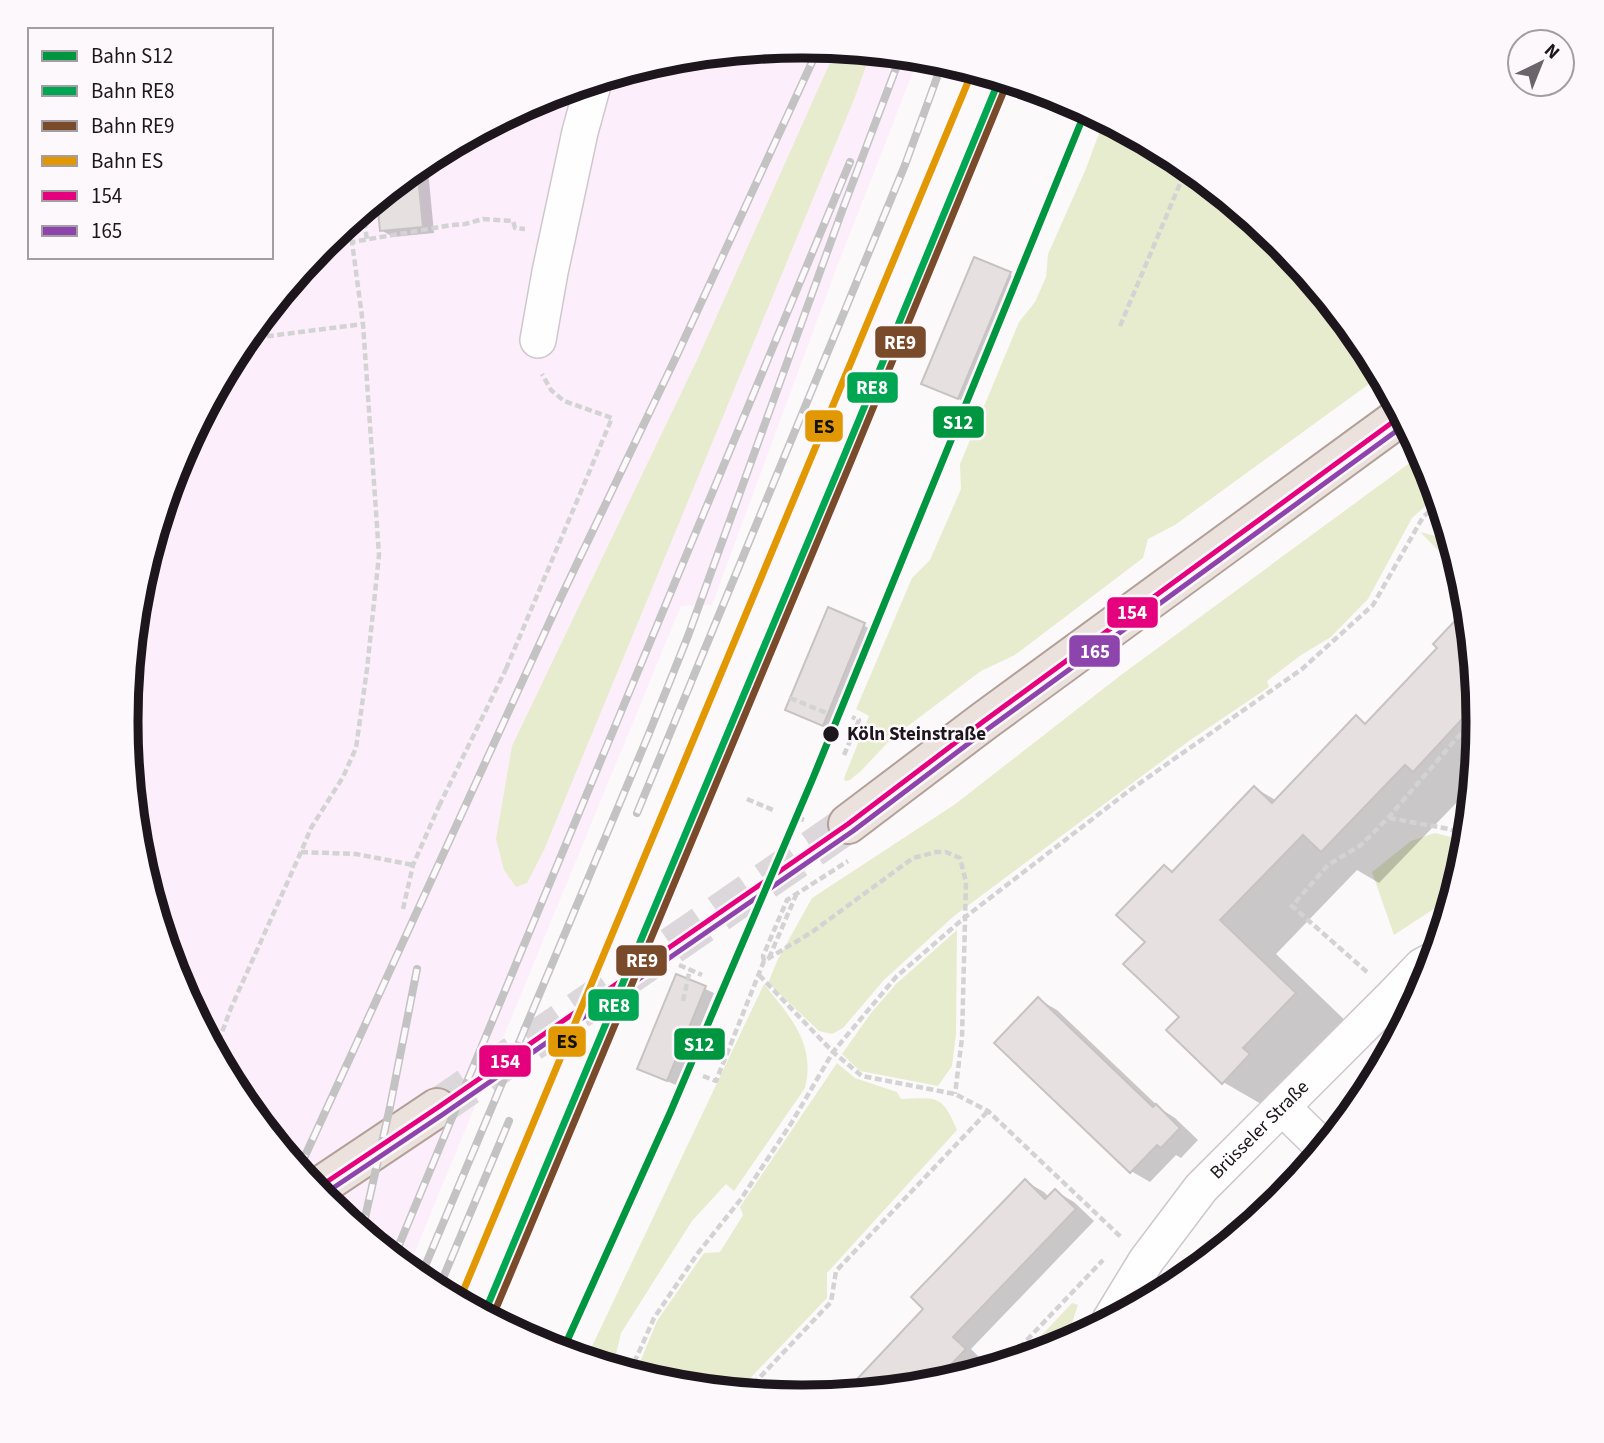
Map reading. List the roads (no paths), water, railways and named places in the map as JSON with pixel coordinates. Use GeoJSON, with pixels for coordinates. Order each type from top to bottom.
{"type":"FeatureCollection","features":[{"type":"Feature","properties":{"kind":"main road"},"geometry":{"type":"LineString","coordinates":[[850,841],[995,713],[1394,421]]}},
{"type":"Feature","properties":{"kind":"main road"},"geometry":{"type":"LineString","coordinates":[[325,1183],[437,1108]]}},
{"type":"Feature","properties":{"kind":"street"},"geometry":{"type":"LineString","coordinates":[[538,340],[580,132],[591,92]]}},
{"type":"Feature","properties":{"kind":"street","name":"Brüsseler Straße"},"geometry":{"type":"LineString","coordinates":[[1120,1304],[1146,1261],[1201,1188],[1417,971]]}},
{"type":"Feature","properties":{"kind":"street"},"geometry":{"type":"LineString","coordinates":[[1282,1107],[1317,1140]]}},
{"type":"Feature","properties":{"kind":"tunnel"},"geometry":{"type":"LineString","coordinates":[[437,1108],[848,824]]}},
{"type":"Feature","properties":{"kind":"railway"},"geometry":{"type":"LineString","coordinates":[[303,1159],[561,597],[677,355],[814,58]]}},
{"type":"Feature","properties":{"kind":"railway"},"geometry":{"type":"LineString","coordinates":[[425,1267],[688,636],[897,65]]}},
{"type":"Feature","properties":{"kind":"railway"},"geometry":{"type":"LineString","coordinates":[[637,813],[905,165],[939,73]]}},
{"type":"Feature","properties":{"kind":"railway"},"geometry":{"type":"LineString","coordinates":[[398,1248],[850,162]]}},
{"type":"Feature","properties":{"kind":"railway"},"geometry":{"type":"LineString","coordinates":[[364,1221],[417,969]]}},
{"type":"Feature","properties":{"kind":"railway"},"geometry":{"type":"LineString","coordinates":[[443,1279],[509,1121]]}},
{"type":"Feature","properties":{"kind":"rail line","name":"ES"},"geometry":{"type":"LineString","coordinates":[[463,1292],[969,79]]}},
{"type":"Feature","properties":{"kind":"rail line","name":"RE8"},"geometry":{"type":"LineString","coordinates":[[487,1306],[996,87]]}},
{"type":"Feature","properties":{"kind":"rail line","name":"RE9"},"geometry":{"type":"LineString","coordinates":[[495,1310],[1004,90]]}},
{"type":"Feature","properties":{"kind":"rail line","name":"S12"},"geometry":{"type":"LineString","coordinates":[[567,1342],[670,1113],[813,778],[1082,120]]}},
{"type":"Feature","properties":{"kind":"place","name":"Köln Steinstraße"},"geometry":{"type":"Point","coordinates":[831,734]}}]}
